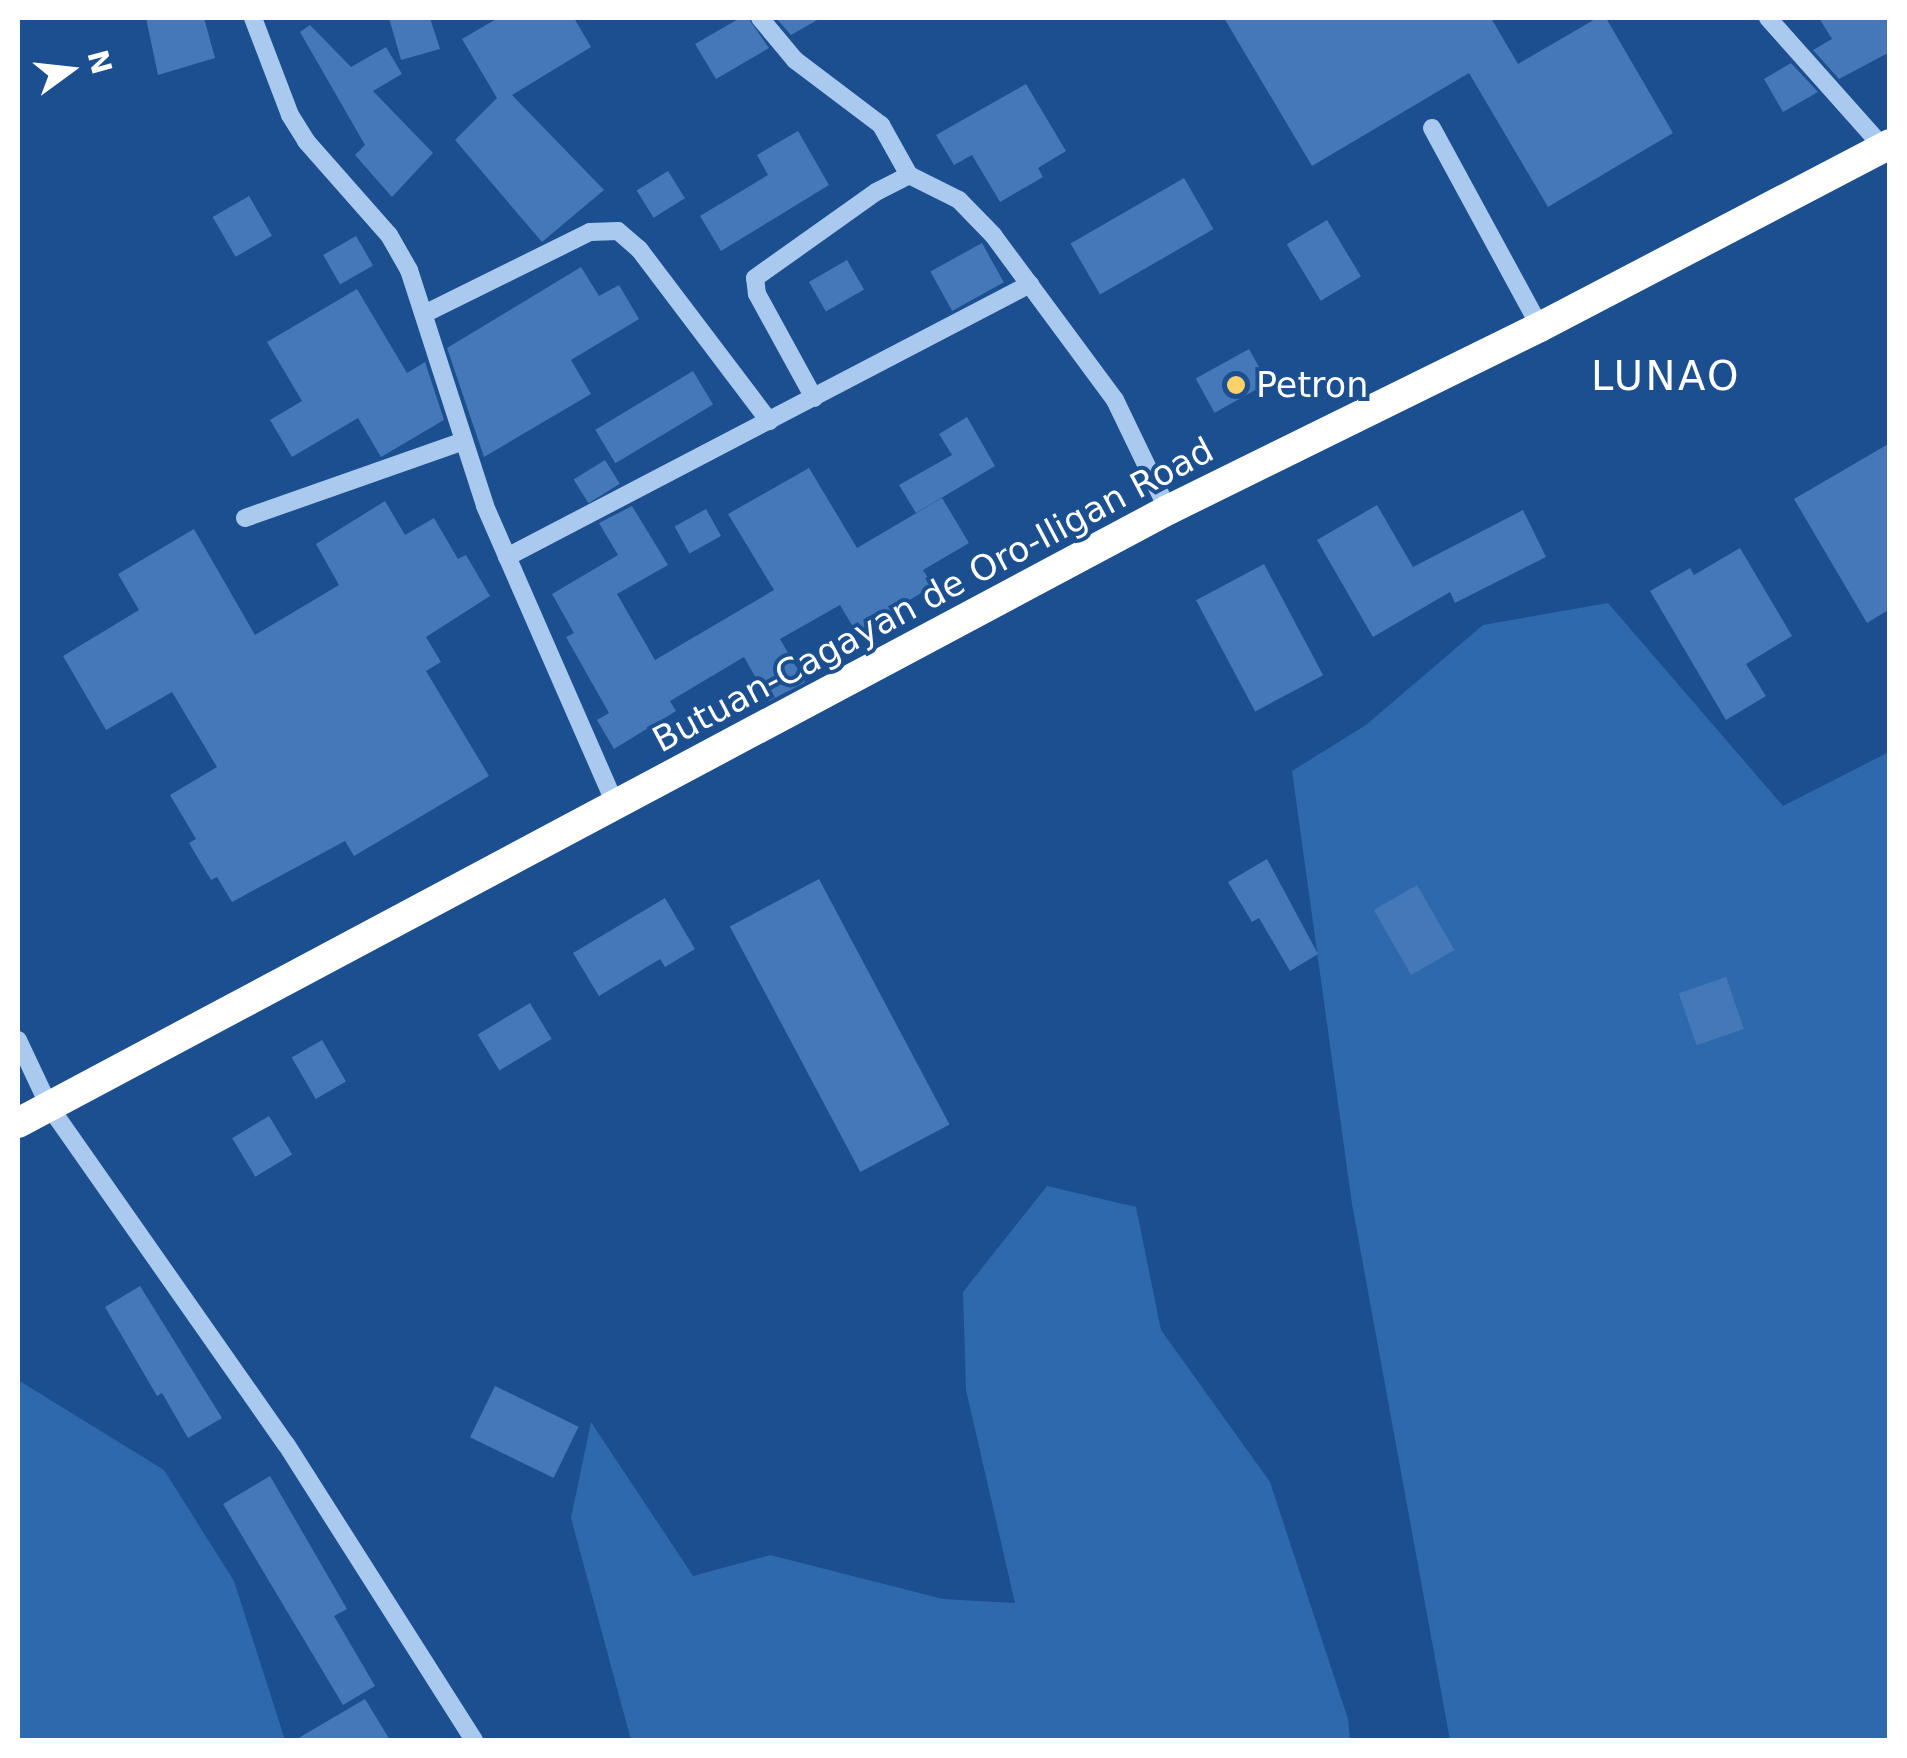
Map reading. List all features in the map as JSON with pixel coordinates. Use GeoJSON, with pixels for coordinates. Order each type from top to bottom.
{"type":"FeatureCollection","features":[{"type":"Feature","properties":{"kind":"highway","name":"Butuan-Cagayan de Oro-Iligan Road"},"geometry":{"type":"LineString","coordinates":[[18,1123],[485,870],[616,806],[1168,510],[1540,327],[1886,146]]}},
{"type":"Feature","properties":{"kind":"street"},"geometry":{"type":"LineString","coordinates":[[254,18],[290,115],[306,141],[389,236],[408,270],[507,557],[616,806]]}},
{"type":"Feature","properties":{"kind":"street"},"geometry":{"type":"LineString","coordinates":[[760,18],[795,60],[881,125],[910,175],[960,200],[1030,284],[1114,400],[1168,510]]}},
{"type":"Feature","properties":{"kind":"street"},"geometry":{"type":"LineString","coordinates":[[1768,18],[1886,146]]}},
{"type":"Feature","properties":{"kind":"street"},"geometry":{"type":"LineString","coordinates":[[1432,128],[1540,327]]}},
{"type":"Feature","properties":{"kind":"street"},"geometry":{"type":"LineString","coordinates":[[814,398],[756,294],[755,278],[876,192],[910,175]]}},
{"type":"Feature","properties":{"kind":"street"},"geometry":{"type":"LineString","coordinates":[[424,314],[590,232],[618,230],[639,249],[770,421]]}},
{"type":"Feature","properties":{"kind":"street"},"geometry":{"type":"LineString","coordinates":[[507,557],[1030,284]]}},
{"type":"Feature","properties":{"kind":"street"},"geometry":{"type":"LineString","coordinates":[[245,518],[464,441]]}},
{"type":"Feature","properties":{"kind":"street"},"geometry":{"type":"LineString","coordinates":[[18,1040],[49,1106],[286,1444],[474,1740]]}},
{"type":"Feature","properties":{"kind":"shaded area"},"geometry":{"type":"Polygon","coordinates":[[[1608,603],[1783,806],[1889,752],[1889,1740],[1450,1740],[1352,1204],[1292,771],[1366,725],[1483,625],[1608,603]]]}},
{"type":"Feature","properties":{"kind":"shaded area"},"geometry":{"type":"Polygon","coordinates":[[[1047,1186],[1136,1207],[1161,1330],[1270,1482],[1348,1719],[1350,1740],[631,1740],[571,1518],[591,1422],[693,1576],[770,1555],[943,1599],[1015,1603],[966,1390],[963,1292],[1047,1186]]]}},
{"type":"Feature","properties":{"kind":"shaded area"},"geometry":{"type":"Polygon","coordinates":[[[18,1380],[164,1470],[234,1581],[285,1740],[18,1740],[18,1380]]]}},
{"type":"Feature","properties":{"kind":"building"},"geometry":{"type":"Polygon","coordinates":[[[146,18],[204,18],[215,58],[158,75],[146,18]]]}},
{"type":"Feature","properties":{"kind":"building"},"geometry":{"type":"Polygon","coordinates":[[[389,18],[430,18],[440,49],[401,60],[389,18]]]}},
{"type":"Feature","properties":{"kind":"building"},"geometry":{"type":"Polygon","coordinates":[[[498,18],[574,18],[591,47],[512,95],[604,190],[542,242],[455,140],[497,98],[462,39],[498,18]]]}},
{"type":"Feature","properties":{"kind":"building"},"geometry":{"type":"Polygon","coordinates":[[[740,18],[748,18],[769,48],[716,79],[695,44],[740,18]]]}},
{"type":"Feature","properties":{"kind":"building"},"geometry":{"type":"Polygon","coordinates":[[[776,18],[821,18],[791,35],[776,18]]]}},
{"type":"Feature","properties":{"kind":"building"},"geometry":{"type":"Polygon","coordinates":[[[1224,18],[1491,18],[1518,64],[1597,18],[1606,18],[1673,133],[1548,207],[1469,73],[1312,166],[1224,18]]]}},
{"type":"Feature","properties":{"kind":"building"},"geometry":{"type":"Polygon","coordinates":[[[1819,18],[1890,18],[1890,52],[1839,79],[1813,50],[1832,39],[1819,18]]]}},
{"type":"Feature","properties":{"kind":"building"},"geometry":{"type":"Polygon","coordinates":[[[310,25],[351,67],[386,47],[402,74],[373,91],[433,153],[392,197],[355,155],[365,145],[300,32],[310,25]]]}},
{"type":"Feature","properties":{"kind":"building"},"geometry":{"type":"Polygon","coordinates":[[[1791,63],[1818,92],[1783,112],[1764,79],[1791,63]]]}},
{"type":"Feature","properties":{"kind":"building"},"geometry":{"type":"Polygon","coordinates":[[[1026,84],[1066,151],[1038,168],[1043,177],[1000,202],[972,155],[954,165],[936,135],[1026,84]]]}},
{"type":"Feature","properties":{"kind":"building"},"geometry":{"type":"Polygon","coordinates":[[[798,131],[829,185],[721,251],[700,216],[768,175],[757,155],[798,131]]]}},
{"type":"Feature","properties":{"kind":"building"},"geometry":{"type":"Polygon","coordinates":[[[668,171],[685,198],[654,218],[637,191],[668,171]]]}},
{"type":"Feature","properties":{"kind":"building"},"geometry":{"type":"Polygon","coordinates":[[[1184,178],[1214,229],[1100,295],[1071,244],[1184,178]]]}},
{"type":"Feature","properties":{"kind":"building"},"geometry":{"type":"Polygon","coordinates":[[[249,196],[272,236],[236,257],[213,217],[249,196]]]}},
{"type":"Feature","properties":{"kind":"building"},"geometry":{"type":"Polygon","coordinates":[[[1327,220],[1361,277],[1321,301],[1287,244],[1327,220]]]}},
{"type":"Feature","properties":{"kind":"building"},"geometry":{"type":"Polygon","coordinates":[[[356,236],[373,265],[340,284],[323,255],[356,236]]]}},
{"type":"Feature","properties":{"kind":"building"},"geometry":{"type":"Polygon","coordinates":[[[982,243],[1004,282],[952,311],[930,272],[982,243]]]}},
{"type":"Feature","properties":{"kind":"building"},"geometry":{"type":"Polygon","coordinates":[[[847,260],[864,289],[826,311],[809,282],[847,260]]]}},
{"type":"Feature","properties":{"kind":"building"},"geometry":{"type":"Polygon","coordinates":[[[581,267],[599,296],[619,285],[639,319],[571,360],[591,394],[484,457],[447,348],[581,267]]]}},
{"type":"Feature","properties":{"kind":"building"},"geometry":{"type":"Polygon","coordinates":[[[357,289],[407,373],[425,362],[444,420],[381,457],[358,418],[292,457],[270,420],[302,401],[267,342],[357,289]]]}},
{"type":"Feature","properties":{"kind":"building"},"geometry":{"type":"Polygon","coordinates":[[[1249,349],[1268,383],[1215,413],[1196,379],[1249,349]]]}},
{"type":"Feature","properties":{"kind":"building"},"geometry":{"type":"Polygon","coordinates":[[[693,371],[713,404],[615,463],[595,430],[693,371]]]}},
{"type":"Feature","properties":{"kind":"building"},"geometry":{"type":"Polygon","coordinates":[[[967,417],[995,466],[916,513],[899,485],[952,455],[939,434],[967,417]]]}},
{"type":"Feature","properties":{"kind":"building"},"geometry":{"type":"Polygon","coordinates":[[[1890,443],[1890,609],[1867,623],[1794,499],[1890,443]]]}},
{"type":"Feature","properties":{"kind":"building"},"geometry":{"type":"Polygon","coordinates":[[[605,460],[620,484],[588,503],[574,480],[605,460]]]}},
{"type":"Feature","properties":{"kind":"building"},"geometry":{"type":"Polygon","coordinates":[[[809,468],[857,548],[942,498],[969,543],[923,570],[933,586],[856,632],[840,605],[780,639],[805,682],[800,685],[769,701],[744,657],[670,701],[676,711],[614,749],[597,720],[609,713],[566,637],[574,633],[552,594],[618,555],[599,523],[632,506],[668,565],[617,594],[655,660],[774,590],[728,514],[809,468]]]}},
{"type":"Feature","properties":{"kind":"building"},"geometry":{"type":"Polygon","coordinates":[[[385,501],[405,535],[434,518],[458,559],[466,555],[490,596],[426,637],[441,662],[426,671],[489,776],[354,856],[345,841],[232,902],[217,877],[211,880],[189,843],[196,839],[170,795],[217,767],[172,692],[106,730],[63,656],[139,610],[118,574],[194,529],[255,635],[339,585],[316,544],[385,501]]]}},
{"type":"Feature","properties":{"kind":"building"},"geometry":{"type":"Polygon","coordinates":[[[1377,505],[1413,567],[1523,510],[1546,557],[1455,603],[1450,592],[1373,637],[1317,540],[1377,505]]]}},
{"type":"Feature","properties":{"kind":"building"},"geometry":{"type":"Polygon","coordinates":[[[706,509],[721,536],[690,554],[675,526],[706,509]]]}},
{"type":"Feature","properties":{"kind":"building"},"geometry":{"type":"Polygon","coordinates":[[[1740,548],[1792,636],[1746,664],[1766,696],[1726,720],[1650,591],[1690,568],[1694,575],[1740,548]]]}},
{"type":"Feature","properties":{"kind":"building"},"geometry":{"type":"Polygon","coordinates":[[[1264,564],[1323,675],[1255,711],[1196,600],[1264,564]]]}},
{"type":"Feature","properties":{"kind":"building"},"geometry":{"type":"Polygon","coordinates":[[[1267,859],[1318,954],[1290,971],[1259,918],[1252,922],[1228,882],[1267,859]]]}},
{"type":"Feature","properties":{"kind":"building"},"geometry":{"type":"Polygon","coordinates":[[[819,879],[950,1124],[860,1172],[730,926],[819,879]]]}},
{"type":"Feature","properties":{"kind":"building"},"geometry":{"type":"Polygon","coordinates":[[[1417,885],[1454,950],[1411,975],[1374,910],[1417,885]]]}},
{"type":"Feature","properties":{"kind":"building"},"geometry":{"type":"Polygon","coordinates":[[[665,898],[695,949],[665,967],[660,959],[599,996],[573,953],[665,898]]]}},
{"type":"Feature","properties":{"kind":"building"},"geometry":{"type":"Polygon","coordinates":[[[1726,977],[1744,1029],[1697,1045],[1679,993],[1726,977]]]}},
{"type":"Feature","properties":{"kind":"building"},"geometry":{"type":"Polygon","coordinates":[[[530,1003],[552,1039],[499,1070],[478,1034],[530,1003]]]}},
{"type":"Feature","properties":{"kind":"building"},"geometry":{"type":"Polygon","coordinates":[[[322,1040],[346,1082],[316,1099],[292,1058],[322,1040]]]}},
{"type":"Feature","properties":{"kind":"building"},"geometry":{"type":"Polygon","coordinates":[[[269,1116],[292,1155],[255,1177],[232,1138],[269,1116]]]}},
{"type":"Feature","properties":{"kind":"building"},"geometry":{"type":"Polygon","coordinates":[[[140,1286],[222,1418],[188,1438],[162,1393],[157,1396],[105,1307],[140,1286]]]}},
{"type":"Feature","properties":{"kind":"building"},"geometry":{"type":"Polygon","coordinates":[[[495,1386],[579,1427],[554,1478],[470,1437],[495,1386]]]}},
{"type":"Feature","properties":{"kind":"building"},"geometry":{"type":"Polygon","coordinates":[[[270,1476],[347,1609],[334,1616],[375,1686],[343,1705],[223,1504],[270,1476]]]}},
{"type":"Feature","properties":{"kind":"building"},"geometry":{"type":"Polygon","coordinates":[[[365,1699],[390,1740],[295,1740],[365,1699]]]}},
{"type":"Feature","properties":{"kind":"place","name":"Petron"},"geometry":{"type":"Point","coordinates":[1236,385]}},
{"type":"Feature","properties":{"kind":"district","name":"LUNAO"},"geometry":{"type":"Point","coordinates":[1666,376]}}]}
